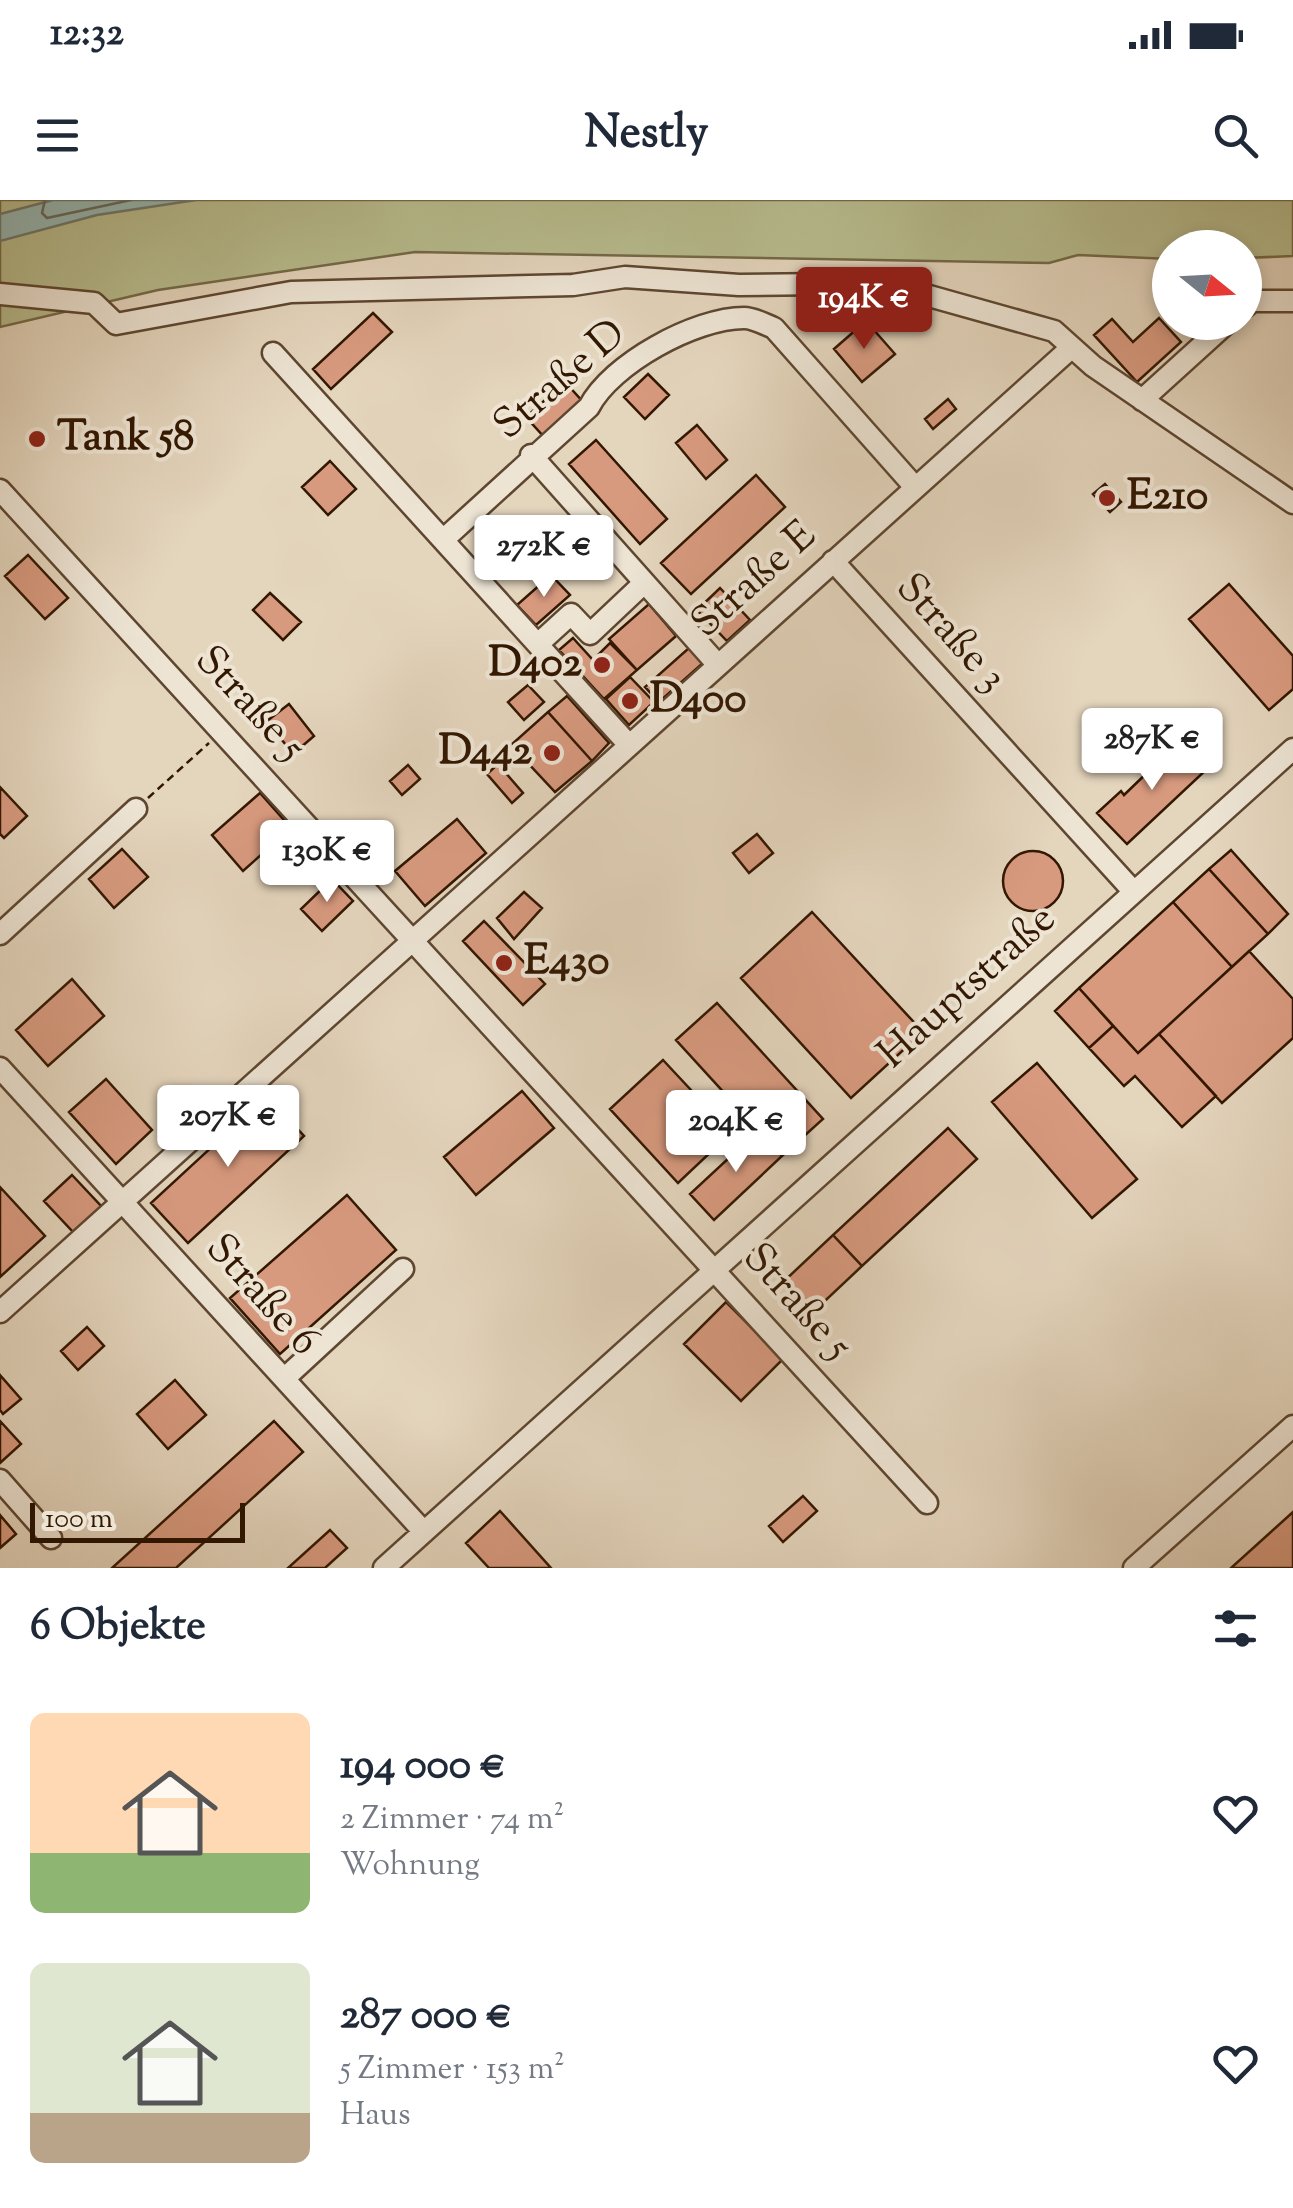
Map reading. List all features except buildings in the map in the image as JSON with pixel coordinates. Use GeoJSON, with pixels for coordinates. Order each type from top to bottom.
{"type":"FeatureCollection","features":[{"type":"Feature","properties":{"kind":"street"},"geometry":{"type":"LineString","coordinates":[[0,294],[94,303],[116,324],[224,301],[334,289],[573,285],[626,277],[739,284],[826,284],[922,294],[1054,331],[1142,400],[1292,501]]}},
{"type":"Feature","properties":{"kind":"street"},"geometry":{"type":"LineString","coordinates":[[1262,301],[1293,301]]}},
{"type":"Feature","properties":{"kind":"street","name":"Straße D"},"geometry":{"type":"LineString","coordinates":[[443,540],[531,456],[590,407],[596,395],[628,366],[665,341],[706,325],[750,318],[774,328],[914,486]]}},
{"type":"Feature","properties":{"kind":"street"},"geometry":{"type":"LineString","coordinates":[[1142,400],[1208,340]]}},
{"type":"Feature","properties":{"kind":"street","name":"Straße E"},"geometry":{"type":"LineString","coordinates":[[0,1312],[1071,348]]}},
{"type":"Feature","properties":{"kind":"street"},"geometry":{"type":"LineString","coordinates":[[273,353],[629,745]]}},
{"type":"Feature","properties":{"kind":"street"},"geometry":{"type":"LineString","coordinates":[[531,456],[718,664]]}},
{"type":"Feature","properties":{"kind":"street","name":"Straße 5"},"geometry":{"type":"LineString","coordinates":[[0,490],[416,939],[927,1503]]}},
{"type":"Feature","properties":{"kind":"street","name":"Straße 3"},"geometry":{"type":"LineString","coordinates":[[832,561],[1134,892]]}},
{"type":"Feature","properties":{"kind":"street"},"geometry":{"type":"LineString","coordinates":[[538,644],[571,614],[590,634],[644,582]]}},
{"type":"Feature","properties":{"kind":"street","name":"Hauptstraße"},"geometry":{"type":"LineString","coordinates":[[384,1568],[1293,749]]}},
{"type":"Feature","properties":{"kind":"street"},"geometry":{"type":"LineString","coordinates":[[0,934],[136,809]]}},
{"type":"Feature","properties":{"kind":"street","name":"Straße 6"},"geometry":{"type":"LineString","coordinates":[[0,1068],[424,1532]]}},
{"type":"Feature","properties":{"kind":"street"},"geometry":{"type":"LineString","coordinates":[[284,1378],[403,1269]]}},
{"type":"Feature","properties":{"kind":"street"},"geometry":{"type":"LineString","coordinates":[[1134,1568],[1293,1426]]}},
{"type":"Feature","properties":{"kind":"street"},"geometry":{"type":"LineString","coordinates":[[0,1480],[51,1538]]}},
{"type":"Feature","properties":{"kind":"path"},"geometry":{"type":"LineString","coordinates":[[136,809],[222,732]]}},
{"type":"Feature","properties":{"kind":"green space"},"geometry":{"type":"Polygon","coordinates":[[[0,200],[1293,200],[1293,256],[1262,257],[1262,230],[1152,230],[1152,258],[1078,255],[1049,263],[415,252],[158,290],[0,327],[0,200]]]}},
{"type":"Feature","properties":{"kind":"water"},"geometry":{"type":"Polygon","coordinates":[[[53,200],[196,200],[97,215],[0,241],[0,214],[53,200]]]}},
{"type":"Feature","properties":{"kind":"place","name":"Tank 58"},"geometry":{"type":"Point","coordinates":[37,439]}},
{"type":"Feature","properties":{"kind":"place","name":"E210"},"geometry":{"type":"Point","coordinates":[1107,498]}},
{"type":"Feature","properties":{"kind":"place","name":"D402"},"geometry":{"type":"Point","coordinates":[602,665]}},
{"type":"Feature","properties":{"kind":"place","name":"D400"},"geometry":{"type":"Point","coordinates":[630,701]}},
{"type":"Feature","properties":{"kind":"place","name":"D442"},"geometry":{"type":"Point","coordinates":[552,753]}},
{"type":"Feature","properties":{"kind":"place","name":"E430"},"geometry":{"type":"Point","coordinates":[504,963]}}]}
